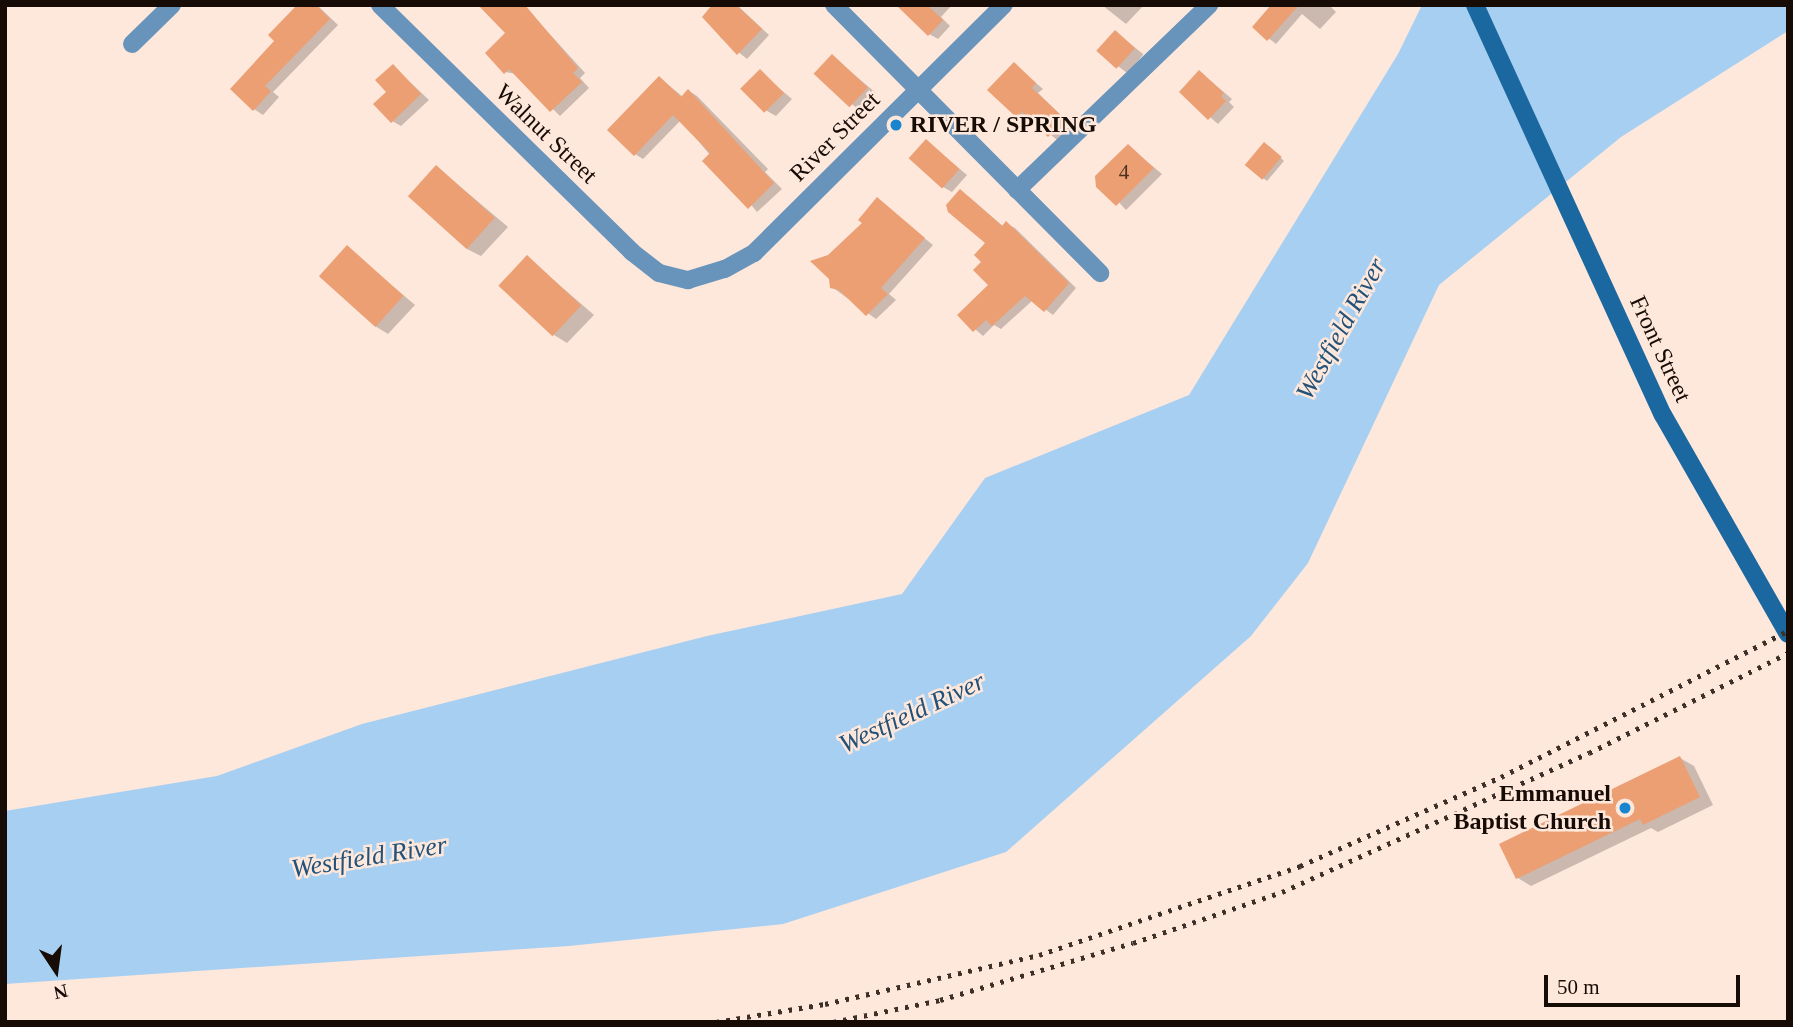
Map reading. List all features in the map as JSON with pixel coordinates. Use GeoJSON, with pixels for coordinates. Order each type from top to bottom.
{"type":"FeatureCollection","features":[{"type":"Feature","properties":{"kind":"main road","name":"Front Street"},"geometry":{"type":"LineString","coordinates":[[1475,5],[1663,415],[1788,634]]}},
{"type":"Feature","properties":{"kind":"street"},"geometry":{"type":"LineString","coordinates":[[132,44],[173,5]]}},
{"type":"Feature","properties":{"kind":"street","name":"Walnut Street"},"geometry":{"type":"LineString","coordinates":[[380,5],[632,252],[659,273],[688,280]]}},
{"type":"Feature","properties":{"kind":"street"},"geometry":{"type":"LineString","coordinates":[[834,5],[1100,273]]}},
{"type":"Feature","properties":{"kind":"street","name":"River Street"},"geometry":{"type":"LineString","coordinates":[[688,280],[725,270],[754,253],[1004,5]]}},
{"type":"Feature","properties":{"kind":"street"},"geometry":{"type":"LineString","coordinates":[[1017,190],[1209,5]]}},
{"type":"Feature","properties":{"kind":"water","name":"Westfield River"},"geometry":{"type":"Polygon","coordinates":[[[1422,5],[1788,5],[1788,31],[1621,137],[1439,285],[1308,563],[1251,636],[1006,852],[783,924],[569,946],[5,984],[5,811],[217,776],[362,724],[707,636],[902,594],[985,478],[1189,395],[1398,54],[1422,5]]]}},
{"type":"Feature","properties":{"kind":"building"},"geometry":{"type":"Polygon","coordinates":[[[297,5],[316,5],[330,19],[265,86],[271,91],[253,111],[230,89],[274,41],[268,35],[297,5]]]}},
{"type":"Feature","properties":{"kind":"building"},"geometry":{"type":"Polygon","coordinates":[[[478,5],[525,5],[578,68],[573,73],[582,82],[550,112],[509,69],[504,74],[485,53],[505,33],[478,5]]]}},
{"type":"Feature","properties":{"kind":"building"},"geometry":{"type":"Polygon","coordinates":[[[712,5],[736,5],[762,29],[737,55],[702,17],[712,5]]]}},
{"type":"Feature","properties":{"kind":"building"},"geometry":{"type":"Polygon","coordinates":[[[896,5],[927,5],[943,20],[928,36],[896,5]]]}},
{"type":"Feature","properties":{"kind":"building"},"geometry":{"type":"Polygon","coordinates":[[[1271,5],[1299,5],[1267,41],[1252,27],[1271,5]]]}},
{"type":"Feature","properties":{"kind":"building"},"geometry":{"type":"Polygon","coordinates":[[[1115,30],[1135,48],[1116,69],[1096,51],[1115,30]]]}},
{"type":"Feature","properties":{"kind":"building"},"geometry":{"type":"Polygon","coordinates":[[[832,54],[868,87],[849,107],[814,74],[832,54]]]}},
{"type":"Feature","properties":{"kind":"building"},"geometry":{"type":"Polygon","coordinates":[[[1014,62],[1036,83],[1032,88],[1065,119],[1048,137],[1022,112],[1017,118],[987,90],[1014,62]]]}},
{"type":"Feature","properties":{"kind":"building"},"geometry":{"type":"Polygon","coordinates":[[[393,64],[421,94],[391,123],[373,104],[386,92],[375,80],[393,64]]]}},
{"type":"Feature","properties":{"kind":"building"},"geometry":{"type":"Polygon","coordinates":[[[760,69],[784,93],[764,113],[740,89],[760,69]]]}},
{"type":"Feature","properties":{"kind":"building"},"geometry":{"type":"Polygon","coordinates":[[[1199,70],[1224,93],[1221,96],[1226,101],[1208,120],[1179,92],[1199,70]]]}},
{"type":"Feature","properties":{"kind":"building"},"geometry":{"type":"Polygon","coordinates":[[[659,76],[681,97],[688,89],[774,183],[748,209],[702,161],[710,153],[673,115],[634,156],[607,130],[659,76]]]}},
{"type":"Feature","properties":{"kind":"building"},"geometry":{"type":"Polygon","coordinates":[[[926,139],[959,169],[942,188],[909,158],[926,139]]]}},
{"type":"Feature","properties":{"kind":"building"},"geometry":{"type":"Polygon","coordinates":[[[1264,142],[1282,157],[1262,180],[1245,165],[1264,142]]]}},
{"type":"Feature","properties":{"kind":"building"},"geometry":{"type":"Polygon","coordinates":[[[1128,144],[1154,168],[1116,206],[1096,187],[1095,176],[1128,144]]]}},
{"type":"Feature","properties":{"kind":"building"},"geometry":{"type":"Polygon","coordinates":[[[436,165],[495,218],[467,249],[408,196],[436,165]]]}},
{"type":"Feature","properties":{"kind":"building"},"geometry":{"type":"Polygon","coordinates":[[[960,189],[1002,226],[1006,221],[1069,283],[1044,312],[1025,296],[992,326],[986,320],[973,332],[957,315],[988,285],[973,270],[981,262],[974,255],[985,243],[948,212],[946,205],[960,189]]]}},
{"type":"Feature","properties":{"kind":"building"},"geometry":{"type":"Polygon","coordinates":[[[877,197],[925,238],[881,288],[888,294],[866,316],[839,290],[830,288],[829,279],[810,261],[828,255],[862,223],[858,220],[877,197]]]}},
{"type":"Feature","properties":{"kind":"building"},"geometry":{"type":"Polygon","coordinates":[[[347,245],[403,296],[375,327],[319,276],[347,245]]]}},
{"type":"Feature","properties":{"kind":"building"},"geometry":{"type":"Polygon","coordinates":[[[527,255],[581,305],[552,336],[498,286],[527,255]]]}},
{"type":"Feature","properties":{"kind":"building","name":"Emmanuel Baptist Church"},"geometry":{"type":"Polygon","coordinates":[[[1680,756],[1700,797],[1643,825],[1640,819],[1516,879],[1499,844],[1680,756]]]}},
{"type":"Feature","properties":{"kind":"railway"},"geometry":{"type":"LineString","coordinates":[[716,1022],[825,1004],[1039,955],[1300,866],[1501,777],[1788,631]]}},
{"type":"Feature","properties":{"kind":"railway"},"geometry":{"type":"LineString","coordinates":[[833,1022],[940,1000],[1133,943],[1282,892],[1589,753],[1788,653]]}},
{"type":"Feature","properties":{"kind":"place","name":"RIVER / SPRING"},"geometry":{"type":"Point","coordinates":[896,125]}},
{"type":"Feature","properties":{"kind":"place","name":"Emmanuel Baptist Church"},"geometry":{"type":"Point","coordinates":[1625,808]}}]}
